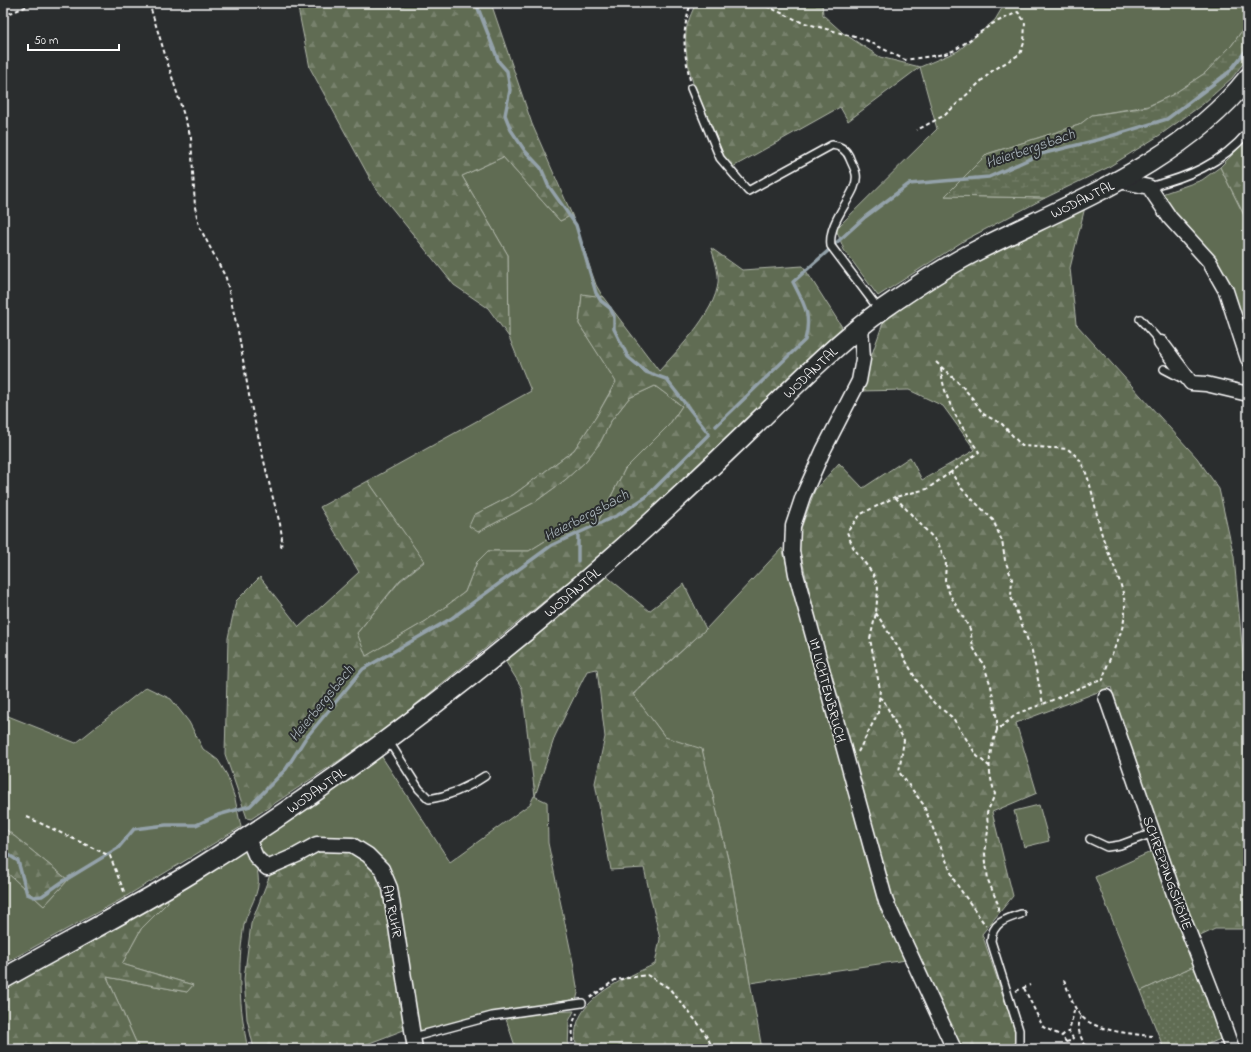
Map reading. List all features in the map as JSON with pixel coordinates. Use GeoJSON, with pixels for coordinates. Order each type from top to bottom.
{"type":"FeatureCollection","features":[{"type":"Feature","properties":{"kind":"main road","name":"WODANTAL"},"geometry":{"type":"LineString","coordinates":[[3,979],[131,909],[194,871],[282,814],[388,739],[490,660],[614,556],[680,497],[801,379],[881,311],[918,284],[971,254],[1119,181],[1147,165],[1194,131],[1214,114],[1248,78]]}},
{"type":"Feature","properties":{"kind":"street","name":"WODANTAL"},"geometry":{"type":"LineString","coordinates":[[1119,181],[1149,188]]}},
{"type":"Feature","properties":{"kind":"street"},"geometry":{"type":"LineString","coordinates":[[1149,188],[1170,218],[1209,261],[1226,291],[1248,359]]}},
{"type":"Feature","properties":{"kind":"street","name":"IM LICHTENBRUCH"},"geometry":{"type":"LineString","coordinates":[[861,327],[862,359],[859,381],[823,451],[803,496],[793,526],[792,551],[796,574],[886,902],[954,1049]]}},
{"type":"Feature","properties":{"kind":"street"},"geometry":{"type":"LineString","coordinates":[[1161,343],[1191,384],[1206,384],[1248,394]]}},
{"type":"Feature","properties":{"kind":"street","name":"SCHREPPINGSHÖHE"},"geometry":{"type":"LineString","coordinates":[[1106,697],[1153,833],[1232,1049]]}},
{"type":"Feature","properties":{"kind":"street","name":"AM RUHR"},"geometry":{"type":"LineString","coordinates":[[247,836],[256,858],[267,868],[297,856],[317,844],[352,845],[368,855],[382,869],[390,888],[415,1043]]}},
{"type":"Feature","properties":{"kind":"lane"},"geometry":{"type":"LineString","coordinates":[[691,88],[720,158],[748,191],[832,145],[843,148],[850,157],[857,174],[855,188],[839,213],[829,238],[831,246],[881,311]]}},
{"type":"Feature","properties":{"kind":"lane"},"geometry":{"type":"LineString","coordinates":[[1149,188],[1184,178],[1216,160],[1240,141],[1248,132]]}},
{"type":"Feature","properties":{"kind":"lane"},"geometry":{"type":"LineString","coordinates":[[1140,319],[1161,343]]}},
{"type":"Feature","properties":{"kind":"lane"},"geometry":{"type":"LineString","coordinates":[[1164,369],[1191,384]]}},
{"type":"Feature","properties":{"kind":"lane"},"geometry":{"type":"LineString","coordinates":[[388,739],[419,789],[429,799],[443,797],[467,789],[485,776]]}},
{"type":"Feature","properties":{"kind":"lane"},"geometry":{"type":"LineString","coordinates":[[1090,839],[1107,846],[1113,846],[1153,833]]}},
{"type":"Feature","properties":{"kind":"lane"},"geometry":{"type":"LineString","coordinates":[[1019,1049],[1019,1030],[991,942],[991,934],[998,923],[1021,914]]}},
{"type":"Feature","properties":{"kind":"lane"},"geometry":{"type":"LineString","coordinates":[[415,1043],[492,1016],[582,1003]]}},
{"type":"Feature","properties":{"kind":"path"},"geometry":{"type":"LineString","coordinates":[[3,16],[35,3]]}},
{"type":"Feature","properties":{"kind":"path"},"geometry":{"type":"LineString","coordinates":[[149,3],[191,138],[195,207],[198,226],[226,278],[239,336],[250,401],[280,524],[282,537],[281,548]]}},
{"type":"Feature","properties":{"kind":"path"},"geometry":{"type":"LineString","coordinates":[[691,3],[683,32],[684,52],[691,88]]}},
{"type":"Feature","properties":{"kind":"path"},"geometry":{"type":"LineString","coordinates":[[760,3],[800,22],[866,40],[905,60],[945,54],[955,50],[992,24],[1018,12],[1025,22],[1024,43],[1020,54],[992,71],[945,115],[917,130]]}},
{"type":"Feature","properties":{"kind":"path"},"geometry":{"type":"LineString","coordinates":[[936,362],[974,399],[983,414],[1002,424],[1022,446],[1068,449],[1079,460],[1086,477],[1102,536],[1115,571],[1125,609],[1124,624],[1106,664],[1103,680],[1106,697]]}},
{"type":"Feature","properties":{"kind":"path"},"geometry":{"type":"LineString","coordinates":[[847,759],[860,751],[878,713],[880,689],[870,639],[876,613],[878,588],[873,574],[853,547],[847,532],[861,514],[895,497],[927,489],[979,452],[958,421],[948,400],[942,380],[941,368]]}},
{"type":"Feature","properties":{"kind":"path"},"geometry":{"type":"LineString","coordinates":[[951,472],[961,488],[993,520],[1002,542],[1004,560],[1012,578],[1011,597],[1032,651],[1043,704]]}},
{"type":"Feature","properties":{"kind":"path"},"geometry":{"type":"LineString","coordinates":[[895,497],[938,543],[946,562],[945,580],[950,595],[970,629],[973,647],[984,666],[991,686],[997,720],[997,730],[991,748],[989,766],[990,777],[995,794],[987,813],[988,830],[985,854],[988,880],[998,904],[998,923]]}},
{"type":"Feature","properties":{"kind":"path"},"geometry":{"type":"LineString","coordinates":[[876,613],[925,693],[934,703],[953,718],[977,756],[989,766]]}},
{"type":"Feature","properties":{"kind":"path"},"geometry":{"type":"LineString","coordinates":[[997,730],[1018,713],[1066,696],[1089,683],[1103,680]]}},
{"type":"Feature","properties":{"kind":"path"},"geometry":{"type":"LineString","coordinates":[[879,697],[884,702],[904,740],[899,772],[923,804],[955,882],[984,922]]}},
{"type":"Feature","properties":{"kind":"path"},"geometry":{"type":"LineString","coordinates":[[27,817],[110,856],[131,909]]}},
{"type":"Feature","properties":{"kind":"path"},"geometry":{"type":"LineString","coordinates":[[572,1049],[573,1022],[582,1003],[615,980],[647,975],[669,988],[701,1027],[714,1049]]}},
{"type":"Feature","properties":{"kind":"path"},"geometry":{"type":"LineString","coordinates":[[1064,980],[1075,1007],[1081,1016],[1094,1023],[1119,1032],[1152,1036]]}},
{"type":"Feature","properties":{"kind":"path"},"geometry":{"type":"LineString","coordinates":[[1008,994],[1030,985]]}},
{"type":"Feature","properties":{"kind":"path"},"geometry":{"type":"LineString","coordinates":[[1024,988],[1043,1027],[1062,1036],[1066,1042]]}},
{"type":"Feature","properties":{"kind":"path"},"geometry":{"type":"LineString","coordinates":[[1073,1038],[1069,1032],[1075,1007]]}},
{"type":"Feature","properties":{"kind":"path"},"geometry":{"type":"LineString","coordinates":[[1081,1016],[1078,1024],[1080,1036],[1088,1049]]}},
{"type":"Feature","properties":{"kind":"path"},"geometry":{"type":"LineString","coordinates":[[1062,1036],[1066,1032],[1069,1032]]}},
{"type":"Feature","properties":{"kind":"path"},"geometry":{"type":"LineString","coordinates":[[1063,1049],[1066,1042],[1080,1036]]}},
{"type":"Feature","properties":{"kind":"green space"},"geometry":{"type":"Polygon","coordinates":[[[297,3],[491,3],[532,124],[572,215],[560,221],[503,157],[462,176],[508,255],[509,337],[488,308],[454,285],[374,186],[310,68],[297,3]]]}},
{"type":"Feature","properties":{"kind":"green space"},"geometry":{"type":"Polygon","coordinates":[[[696,3],[822,3],[823,15],[843,33],[880,57],[920,67],[848,121],[840,107],[731,168],[706,121],[688,64],[686,32],[696,3]]]}},
{"type":"Feature","properties":{"kind":"green space"},"geometry":{"type":"Polygon","coordinates":[[[1005,3],[1248,3],[1248,22],[1232,45],[1205,73],[1172,95],[1148,106],[1092,115],[1079,125],[987,154],[945,196],[1045,198],[965,240],[878,296],[844,250],[836,229],[937,129],[920,67],[958,51],[995,20],[1005,3]]]}},
{"type":"Feature","properties":{"kind":"green space"},"geometry":{"type":"Polygon","coordinates":[[[1248,22],[1248,57],[1232,78],[1203,104],[1160,135],[1107,168],[1045,198],[945,196],[987,154],[1079,125],[1092,115],[1147,107],[1172,95],[1205,73],[1232,45],[1248,22]]]}},
{"type":"Feature","properties":{"kind":"green space"},"geometry":{"type":"Polygon","coordinates":[[[1248,139],[1248,223],[1220,167],[1248,139]]]}},
{"type":"Feature","properties":{"kind":"green space"},"geometry":{"type":"Polygon","coordinates":[[[503,157],[560,221],[572,215],[596,285],[603,297],[582,295],[579,324],[616,381],[596,417],[574,450],[513,495],[474,515],[478,532],[535,502],[565,480],[585,462],[600,443],[611,421],[629,398],[655,386],[682,406],[669,425],[625,469],[598,522],[583,523],[558,533],[529,551],[488,551],[477,562],[465,592],[426,621],[365,657],[357,633],[400,581],[424,562],[368,481],[531,391],[509,337],[508,255],[462,176],[503,157]]]}},
{"type":"Feature","properties":{"kind":"green space"},"geometry":{"type":"Polygon","coordinates":[[[1220,167],[1248,223],[1248,346],[1229,289],[1159,195],[1202,180],[1220,167]]]}},
{"type":"Feature","properties":{"kind":"green space"},"geometry":{"type":"Polygon","coordinates":[[[1085,207],[1070,268],[1076,324],[1197,458],[1219,489],[1234,557],[1244,667],[1245,771],[1248,776],[1248,929],[1215,929],[1196,938],[1135,767],[1111,687],[1016,723],[1037,793],[992,812],[1013,896],[982,934],[1015,1031],[1016,1049],[960,1049],[891,901],[827,665],[797,539],[815,490],[839,463],[863,488],[910,457],[922,480],[975,450],[943,406],[909,390],[859,391],[884,320],[949,274],[1085,207]]]}},
{"type":"Feature","properties":{"kind":"green space"},"geometry":{"type":"Polygon","coordinates":[[[711,248],[742,270],[803,266],[842,327],[659,502],[573,578],[379,734],[251,819],[247,818],[225,754],[228,638],[236,601],[260,577],[299,627],[359,572],[320,507],[368,481],[424,561],[400,580],[357,633],[366,656],[426,621],[465,592],[477,562],[488,551],[529,551],[558,533],[583,523],[598,522],[625,469],[669,425],[682,406],[655,386],[629,398],[611,421],[600,443],[585,462],[565,480],[535,502],[478,532],[469,526],[474,515],[513,495],[574,450],[596,417],[616,382],[579,324],[582,294],[603,297],[659,371],[677,352],[697,327],[713,300],[717,287],[718,275],[711,248]]]}},
{"type":"Feature","properties":{"kind":"green space"},"geometry":{"type":"Polygon","coordinates":[[[782,548],[834,733],[906,960],[750,983],[729,863],[702,750],[666,738],[633,695],[706,629],[782,548]]]}},
{"type":"Feature","properties":{"kind":"green space"},"geometry":{"type":"Polygon","coordinates":[[[605,575],[649,611],[684,584],[706,629],[633,694],[665,737],[702,749],[729,864],[762,1049],[577,1049],[576,1033],[579,1018],[587,1006],[612,986],[655,964],[660,939],[644,868],[611,870],[595,783],[605,737],[597,669],[587,671],[555,736],[535,796],[522,688],[504,659],[605,575]]]}},
{"type":"Feature","properties":{"kind":"green space"},"geometry":{"type":"Polygon","coordinates":[[[146,687],[171,699],[189,722],[203,749],[218,760],[227,775],[235,799],[241,827],[120,900],[3,964],[3,869],[44,906],[68,880],[3,827],[3,702],[8,716],[76,743],[146,687]]]}},
{"type":"Feature","properties":{"kind":"green space"},"geometry":{"type":"Polygon","coordinates":[[[380,754],[450,862],[530,804],[534,796],[547,802],[548,843],[573,962],[578,993],[576,1001],[489,1013],[418,1033],[263,859],[256,839],[380,754]]]}},
{"type":"Feature","properties":{"kind":"green space"},"geometry":{"type":"Polygon","coordinates":[[[1039,805],[1049,841],[1024,847],[1014,811],[1039,805]]]}},
{"type":"Feature","properties":{"kind":"green space"},"geometry":{"type":"Polygon","coordinates":[[[3,827],[68,880],[44,906],[3,869],[3,827]]]}},
{"type":"Feature","properties":{"kind":"green space"},"geometry":{"type":"Polygon","coordinates":[[[317,847],[351,850],[366,857],[387,889],[409,1028],[354,1049],[254,1049],[247,1019],[244,979],[251,924],[271,872],[317,847]]]}},
{"type":"Feature","properties":{"kind":"green space"},"geometry":{"type":"Polygon","coordinates":[[[245,848],[253,861],[258,875],[258,888],[244,925],[240,956],[241,1003],[248,1049],[139,1049],[107,977],[187,992],[193,985],[122,964],[141,929],[168,902],[167,897],[245,848]]]}},
{"type":"Feature","properties":{"kind":"green space"},"geometry":{"type":"Polygon","coordinates":[[[1155,850],[1198,964],[1141,991],[1095,877],[1155,850]]]}},
{"type":"Feature","properties":{"kind":"green space"},"geometry":{"type":"Polygon","coordinates":[[[167,898],[168,902],[141,929],[122,964],[193,985],[187,992],[107,977],[139,1049],[3,1049],[3,989],[167,898]]]}},
{"type":"Feature","properties":{"kind":"green space"},"geometry":{"type":"Polygon","coordinates":[[[1198,964],[1225,1037],[1197,1049],[1164,1049],[1141,991],[1198,964]]]}},
{"type":"Feature","properties":{"kind":"green space"},"geometry":{"type":"Polygon","coordinates":[[[574,1011],[569,1021],[568,1049],[516,1049],[506,1019],[543,1012],[574,1011]]]}},
{"type":"Feature","properties":{"kind":"waterway","name":"Heierbergsbach"},"geometry":{"type":"LineString","coordinates":[[3,851],[18,861],[27,894],[34,897],[42,896],[118,848],[134,829],[166,825],[196,825],[218,815],[250,806],[286,769],[305,739],[363,669],[452,618],[552,545],[618,515],[646,497],[709,434],[666,379],[646,372],[628,357],[614,329],[614,316],[610,308],[601,301],[596,293],[576,225],[548,185],[541,168],[525,151],[511,130],[505,115],[510,90],[507,71],[499,62],[476,3]]}},
{"type":"Feature","properties":{"kind":"waterway","name":"Heierbergsbach"},"geometry":{"type":"LineString","coordinates":[[835,244],[865,217],[909,184],[989,177],[1041,154],[1101,139],[1167,119],[1229,72],[1248,48]]}},
{"type":"Feature","properties":{"kind":"waterway","name":"Heierbergsbach"},"geometry":{"type":"LineString","coordinates":[[716,426],[805,340],[808,323],[806,310],[793,282],[829,250]]}},
{"type":"Feature","properties":{"kind":"waterway"},"geometry":{"type":"LineString","coordinates":[[578,533],[578,561]]}}]}
